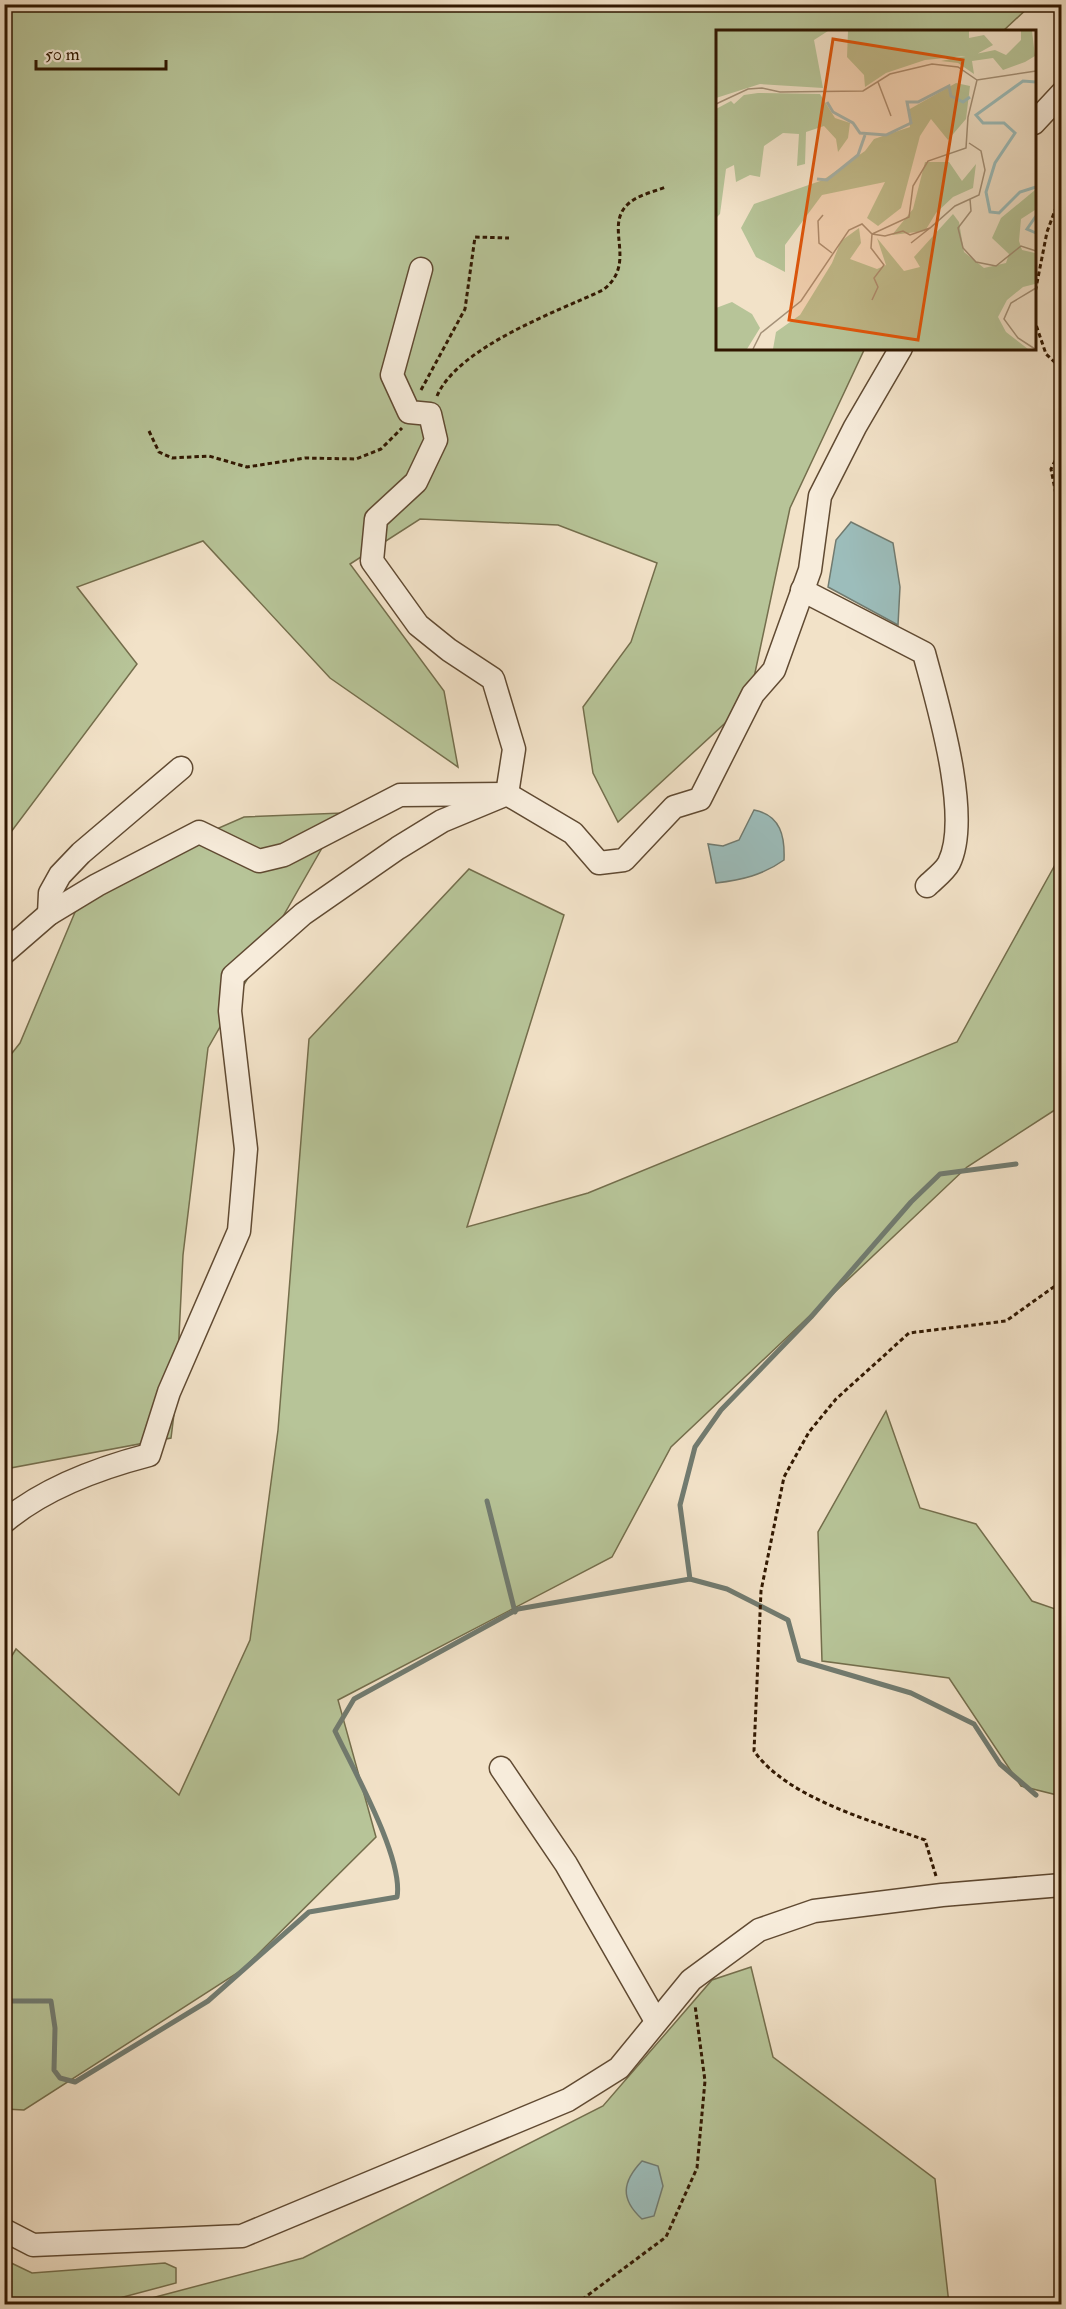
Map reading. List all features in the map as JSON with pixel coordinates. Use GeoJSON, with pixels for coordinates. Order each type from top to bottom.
{"type":"FeatureCollection","features":[{"type":"Feature","properties":{"kind":"street"},"geometry":{"type":"LineString","coordinates":[[1036,122],[1062,93]]}},
{"type":"Feature","properties":{"kind":"street"},"geometry":{"type":"LineString","coordinates":[[421,269],[392,375],[420,413],[436,440],[416,482],[376,519],[372,561],[418,625],[449,650],[493,679],[514,749],[507,794]]}},
{"type":"Feature","properties":{"kind":"street"},"geometry":{"type":"LineString","coordinates":[[4,953],[49,914],[97,885],[199,832],[259,861],[284,855],[399,795],[507,794],[573,832],[598,863],[624,860],[674,807],[700,799],[753,694],[774,670],[810,570],[820,496],[855,428],[900,350]]}},
{"type":"Feature","properties":{"kind":"street"},"geometry":{"type":"LineString","coordinates":[[802,590],[924,653],[950,747],[956,828],[949,863],[927,886]]}},
{"type":"Feature","properties":{"kind":"street"},"geometry":{"type":"LineString","coordinates":[[49,914],[50,894],[60,875],[81,853],[181,768]]}},
{"type":"Feature","properties":{"kind":"street"},"geometry":{"type":"LineString","coordinates":[[4,1522],[25,1504],[35,1499],[109,1465],[149,1455],[169,1392],[239,1231],[246,1149],[230,1011],[233,976],[303,914],[398,848],[442,821],[507,794]]}},
{"type":"Feature","properties":{"kind":"street"},"geometry":{"type":"LineString","coordinates":[[501,1768],[566,1864],[656,2021]]}},
{"type":"Feature","properties":{"kind":"street"},"geometry":{"type":"LineString","coordinates":[[4,2230],[33,2245],[242,2236],[568,2100],[619,2068],[691,1980],[759,1930],[814,1911],[942,1895],[1062,1885]]}},
{"type":"Feature","properties":{"kind":"path"},"geometry":{"type":"LineString","coordinates":[[149,431],[159,452],[172,458],[208,456],[248,467],[305,458],[356,459],[381,448],[420,413],[443,383],[468,359],[495,342],[603,290],[614,282],[620,269],[621,214],[627,205],[639,197],[666,187]]}},
{"type":"Feature","properties":{"kind":"path"},"geometry":{"type":"LineString","coordinates":[[1036,292],[1047,232],[1062,191]]}},
{"type":"Feature","properties":{"kind":"path"},"geometry":{"type":"LineString","coordinates":[[420,413],[465,309],[475,237],[509,238]]}},
{"type":"Feature","properties":{"kind":"path"},"geometry":{"type":"LineString","coordinates":[[1036,322],[1046,354],[1062,369]]}},
{"type":"Feature","properties":{"kind":"path"},"geometry":{"type":"LineString","coordinates":[[1062,447],[1051,469],[1062,525]]}},
{"type":"Feature","properties":{"kind":"path"},"geometry":{"type":"LineString","coordinates":[[1060,574],[1062,565]]}},
{"type":"Feature","properties":{"kind":"path"},"geometry":{"type":"LineString","coordinates":[[942,1895],[925,1840],[832,1806],[766,1768],[753,1751],[761,1591],[784,1477],[809,1432],[836,1399],[909,1333],[1006,1321],[1062,1281]]}},
{"type":"Feature","properties":{"kind":"path"},"geometry":{"type":"LineString","coordinates":[[576,2304],[666,2237],[697,2168],[705,2081],[691,1980]]}},
{"type":"Feature","properties":{"kind":"green space"},"geometry":{"type":"Polygon","coordinates":[[[5,5],[1031,5],[1004,30],[716,30],[716,350],[864,350],[790,508],[749,701],[618,822],[593,773],[583,707],[631,642],[657,563],[558,525],[420,519],[350,564],[444,691],[458,767],[330,678],[203,541],[77,587],[137,664],[5,840],[5,5]]]}},
{"type":"Feature","properties":{"kind":"green space"},"geometry":{"type":"Polygon","coordinates":[[[342,813],[208,1048],[183,1255],[176,1398],[171,1438],[5,1469],[5,1062],[20,1043],[86,886],[244,817],[342,813]]]}},
{"type":"Feature","properties":{"kind":"green space"},"geometry":{"type":"Polygon","coordinates":[[[1061,854],[1061,1106],[967,1167],[671,1447],[612,1557],[338,1700],[376,1837],[242,1970],[24,2110],[5,2109],[5,1667],[16,1649],[179,1795],[250,1640],[278,1430],[309,1039],[469,869],[564,915],[467,1227],[588,1193],[957,1042],[1061,854]]]}},
{"type":"Feature","properties":{"kind":"green space"},"geometry":{"type":"Polygon","coordinates":[[[886,1411],[920,1508],[976,1524],[1032,1601],[1055,1609],[1061,1604],[1061,1796],[1021,1786],[949,1678],[822,1661],[818,1532],[886,1411]]]}},
{"type":"Feature","properties":{"kind":"green space"},"geometry":{"type":"Polygon","coordinates":[[[751,1967],[773,2057],[935,2179],[949,2304],[129,2304],[303,2258],[603,2106],[712,1980],[751,1967]]]}},
{"type":"Feature","properties":{"kind":"green space"},"geometry":{"type":"Polygon","coordinates":[[[5,2260],[32,2273],[165,2263],[176,2268],[176,2283],[97,2304],[5,2304],[5,2260]]]}},
{"type":"Feature","properties":{"kind":"water"},"geometry":{"type":"Polygon","coordinates":[[[851,522],[893,543],[900,587],[898,625],[828,587],[836,540],[851,522]]]}},
{"type":"Feature","properties":{"kind":"water"},"geometry":{"type":"Polygon","coordinates":[[[754,810],[770,817],[780,828],[784,843],[784,860],[752,876],[716,883],[708,844],[723,846],[739,840],[754,810]]]}},
{"type":"Feature","properties":{"kind":"water"},"geometry":{"type":"Polygon","coordinates":[[[642,2161],[658,2166],[663,2186],[654,2216],[642,2219],[630,2204],[626,2190],[630,2176],[642,2161]]]}},
{"type":"Feature","properties":{"kind":"waterway"},"geometry":{"type":"LineString","coordinates":[[690,1579],[680,1505],[695,1447],[721,1410],[811,1317],[911,1202],[940,1174],[1016,1164]]}},
{"type":"Feature","properties":{"kind":"waterway"},"geometry":{"type":"LineString","coordinates":[[487,1501],[515,1612]]}},
{"type":"Feature","properties":{"kind":"waterway"},"geometry":{"type":"LineString","coordinates":[[4,2001],[51,2001],[55,2028],[54,2070],[60,2078],[75,2082],[208,2001],[309,1912],[397,1897],[393,1860],[385,1838],[335,1731],[354,1699],[518,1609],[690,1579],[727,1589],[788,1620],[799,1660],[911,1693],[974,1724],[1000,1764],[1036,1795]]}}]}
